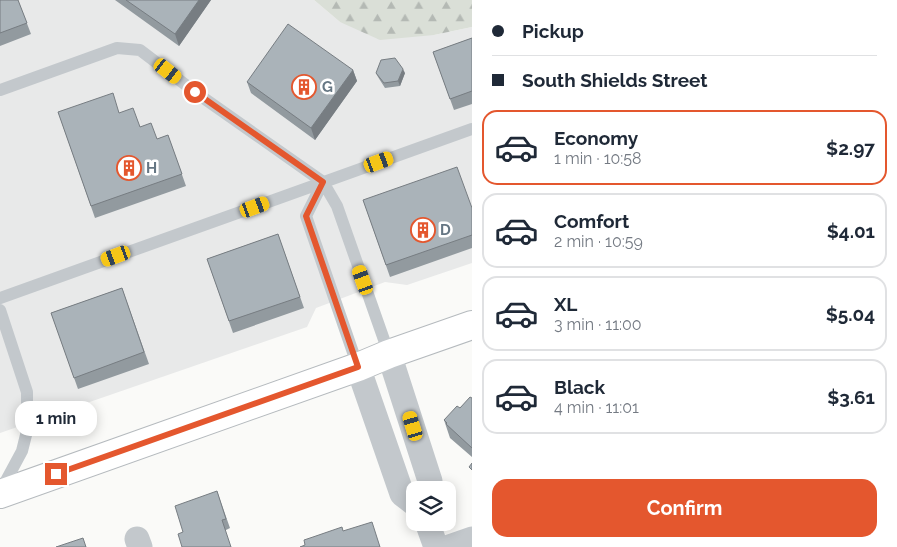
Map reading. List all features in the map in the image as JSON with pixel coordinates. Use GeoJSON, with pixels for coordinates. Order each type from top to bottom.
{"type":"FeatureCollection","features":[{"type":"Feature","properties":{"kind":"main road"},"geometry":{"type":"LineString","coordinates":[[0,493],[472,325]]}},
{"type":"Feature","properties":{"kind":"street"},"geometry":{"type":"LineString","coordinates":[[389,354],[430,481]]}},
{"type":"Feature","properties":{"kind":"street"},"geometry":{"type":"LineString","coordinates":[[358,367],[402,494],[406,497]]}},
{"type":"Feature","properties":{"kind":"street"},"geometry":{"type":"LineString","coordinates":[[430,531],[436,547]]}},
{"type":"Feature","properties":{"kind":"street"},"geometry":{"type":"LineString","coordinates":[[449,547],[472,539]]}},
{"type":"Feature","properties":{"kind":"lane"},"geometry":{"type":"LineString","coordinates":[[0,90],[117,48],[140,50],[195,92],[323,182],[337,206],[389,354]]}},
{"type":"Feature","properties":{"kind":"lane"},"geometry":{"type":"LineString","coordinates":[[0,298],[472,129]]}},
{"type":"Feature","properties":{"kind":"lane"},"geometry":{"type":"LineString","coordinates":[[323,182],[306,216],[358,367]]}},
{"type":"Feature","properties":{"kind":"lane"},"geometry":{"type":"LineString","coordinates":[[0,310],[27,392],[27,431],[22,451],[0,493]]}},
{"type":"Feature","properties":{"kind":"shaded area"},"geometry":{"type":"Polygon","coordinates":[[[0,0],[314,0],[340,22],[434,35],[472,27],[472,263],[407,285],[385,282],[316,308],[307,327],[0,433],[0,0]]]}},
{"type":"Feature","properties":{"kind":"green space"},"geometry":{"type":"Polygon","coordinates":[[[314,0],[472,0],[472,27],[434,35],[380,40],[340,22],[314,0]]]}},
{"type":"Feature","properties":{"kind":"building"},"geometry":{"type":"Polygon","coordinates":[[[0,0],[18,0],[27,23],[0,33],[0,0]]]}},
{"type":"Feature","properties":{"kind":"building"},"geometry":{"type":"Polygon","coordinates":[[[126,0],[199,0],[175,34],[126,0]]]}},
{"type":"Feature","properties":{"kind":"building","name":"G"},"geometry":{"type":"Polygon","coordinates":[[[288,24],[353,70],[311,128],[247,82],[288,24]]]}},
{"type":"Feature","properties":{"kind":"building"},"geometry":{"type":"Polygon","coordinates":[[[472,38],[472,91],[450,99],[433,52],[472,38]]]}},
{"type":"Feature","properties":{"kind":"building"},"geometry":{"type":"Polygon","coordinates":[[[395,58],[403,69],[398,81],[384,83],[376,73],[381,60],[395,58]]]}},
{"type":"Feature","properties":{"kind":"building","name":"H"},"geometry":{"type":"Polygon","coordinates":[[[113,93],[119,113],[133,108],[140,127],[151,123],[157,139],[168,135],[182,174],[91,206],[58,112],[113,93]]]}},
{"type":"Feature","properties":{"kind":"building","name":"D"},"geometry":{"type":"Polygon","coordinates":[[[457,167],[472,208],[472,235],[386,265],[363,200],[457,167]]]}},
{"type":"Feature","properties":{"kind":"building"},"geometry":{"type":"Polygon","coordinates":[[[278,234],[300,297],[229,321],[207,259],[278,234]]]}},
{"type":"Feature","properties":{"kind":"building"},"geometry":{"type":"Polygon","coordinates":[[[122,288],[144,352],[74,378],[51,313],[122,288]]]}},
{"type":"Feature","properties":{"kind":"building"},"geometry":{"type":"Polygon","coordinates":[[[470,397],[472,398],[472,448],[444,420],[457,406],[460,408],[470,397]]]}},
{"type":"Feature","properties":{"kind":"building"},"geometry":{"type":"Polygon","coordinates":[[[217,491],[226,519],[222,520],[231,547],[182,547],[178,534],[183,532],[175,506],[217,491]]]}},
{"type":"Feature","properties":{"kind":"building"},"geometry":{"type":"Polygon","coordinates":[[[372,522],[380,547],[300,547],[305,545],[304,540],[342,527],[343,531],[372,522]]]}},
{"type":"Feature","properties":{"kind":"building"},"geometry":{"type":"Polygon","coordinates":[[[83,538],[86,547],[56,547],[83,538]]]}},
{"type":"Feature","properties":{"kind":"place","name":"G"},"geometry":{"type":"Point","coordinates":[304,87]}},
{"type":"Feature","properties":{"kind":"place","name":"H"},"geometry":{"type":"Point","coordinates":[129,168]}},
{"type":"Feature","properties":{"kind":"place","name":"D"},"geometry":{"type":"Point","coordinates":[423,230]}},
{"type":"Feature","properties":{"kind":"route"},"geometry":{"type":"LineString","coordinates":[[56,474],[358,367],[306,216],[323,182],[195,92]]}}]}
